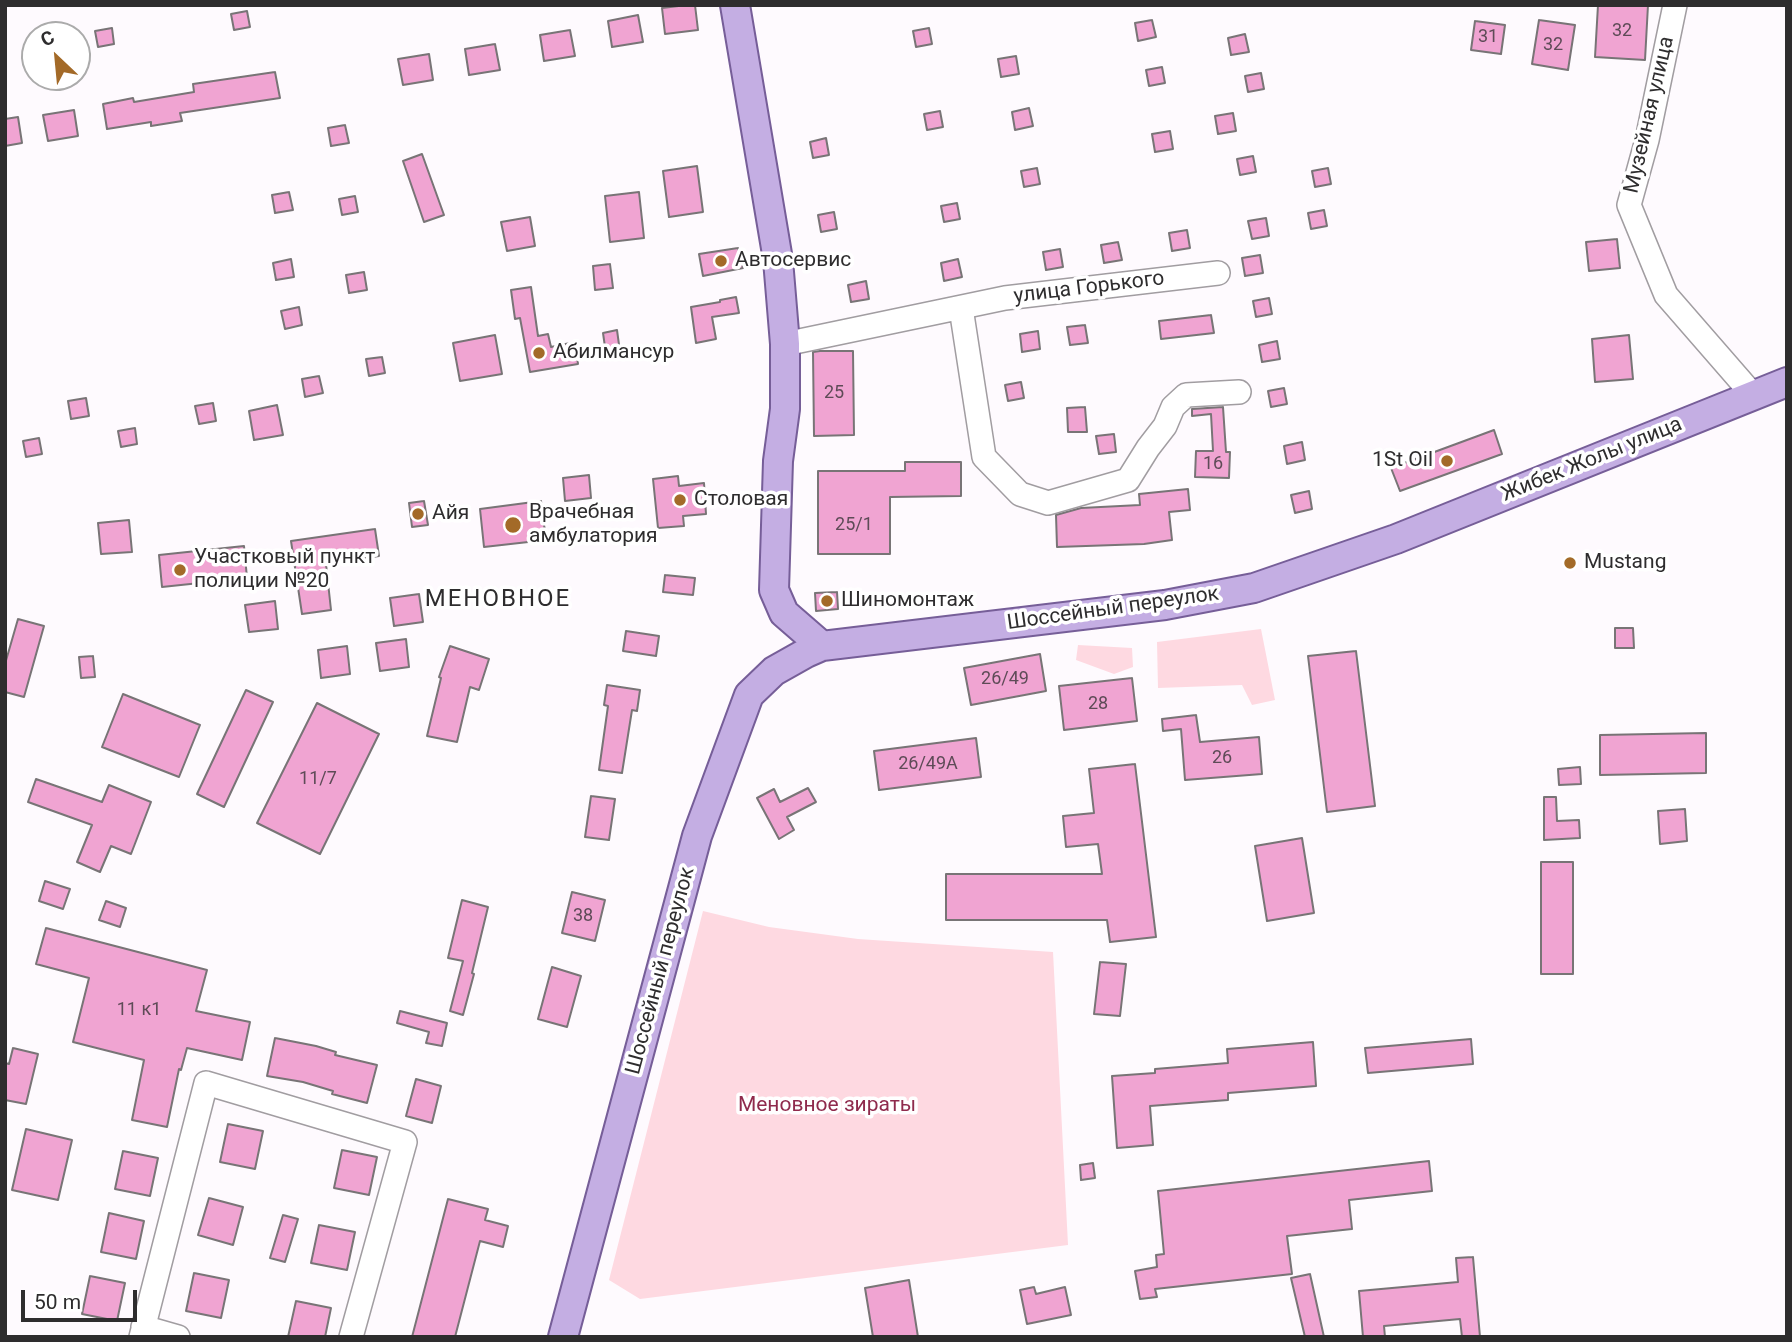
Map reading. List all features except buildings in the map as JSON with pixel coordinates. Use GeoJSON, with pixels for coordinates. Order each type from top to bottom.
{"type":"FeatureCollection","features":[{"type":"Feature","properties":{"kind":"main road"},"geometry":{"type":"LineString","coordinates":[[735,5],[778,260],[785,344],[785,409],[778,461],[774,590],[784,613],[822,646]]}},
{"type":"Feature","properties":{"kind":"main road","name":"Жибек Жолы улица"},"geometry":{"type":"LineString","coordinates":[[1396,539],[1787,382]]}},
{"type":"Feature","properties":{"kind":"main road","name":"Шоссейный переулок"},"geometry":{"type":"LineString","coordinates":[[563,1337],[697,836],[750,695],[774,671],[822,646],[1165,605],[1254,587],[1396,539]]}},
{"type":"Feature","properties":{"kind":"street","name":"Музейная улица"},"geometry":{"type":"LineString","coordinates":[[1675,5],[1647,140],[1629,205],[1666,295],[1753,395]]}},
{"type":"Feature","properties":{"kind":"street","name":"улица Горького"},"geometry":{"type":"LineString","coordinates":[[785,344],[1005,298],[1218,273]]}},
{"type":"Feature","properties":{"kind":"street"},"geometry":{"type":"LineString","coordinates":[[961,308],[984,457],[1020,494],[1048,503],[1128,480],[1165,426],[1173,407],[1186,395],[1239,392]]}},
{"type":"Feature","properties":{"kind":"street"},"geometry":{"type":"LineString","coordinates":[[178,1337],[142,1332],[206,1083],[405,1142],[351,1337]]}},
{"type":"Feature","properties":{"kind":"green space"},"geometry":{"type":"Polygon","coordinates":[[[1261,629],[1275,700],[1252,705],[1242,685],[1158,688],[1157,642],[1261,629]]]}},
{"type":"Feature","properties":{"kind":"green space"},"geometry":{"type":"Polygon","coordinates":[[[1078,645],[1132,648],[1133,667],[1114,674],[1076,660],[1078,645]]]}},
{"type":"Feature","properties":{"kind":"green space","name":"Меновное зираты"},"geometry":{"type":"Polygon","coordinates":[[[703,911],[769,927],[858,939],[1053,952],[1068,1245],[640,1299],[609,1280],[703,911]]]}},
{"type":"Feature","properties":{"kind":"place","name":"Автосервис"},"geometry":{"type":"Point","coordinates":[721,261]}},
{"type":"Feature","properties":{"kind":"place","name":"Абилмансур"},"geometry":{"type":"Point","coordinates":[539,353]}},
{"type":"Feature","properties":{"kind":"place","name":"1St Oil"},"geometry":{"type":"Point","coordinates":[1447,461]}},
{"type":"Feature","properties":{"kind":"place","name":"Столовая"},"geometry":{"type":"Point","coordinates":[680,500]}},
{"type":"Feature","properties":{"kind":"place","name":"Айя"},"geometry":{"type":"Point","coordinates":[418,514]}},
{"type":"Feature","properties":{"kind":"place","name":"Врачебная амбулатория"},"geometry":{"type":"Point","coordinates":[513,525]}},
{"type":"Feature","properties":{"kind":"place","name":"Mustang"},"geometry":{"type":"Point","coordinates":[1570,563]}},
{"type":"Feature","properties":{"kind":"place","name":"Участковый пункт полиции №20"},"geometry":{"type":"Point","coordinates":[180,570]}},
{"type":"Feature","properties":{"kind":"place","name":"Шиномонтаж"},"geometry":{"type":"Point","coordinates":[827,601]}},
{"type":"Feature","properties":{"kind":"district","name":"МЕНОВНОЕ"},"geometry":{"type":"Point","coordinates":[498,600]}}]}
